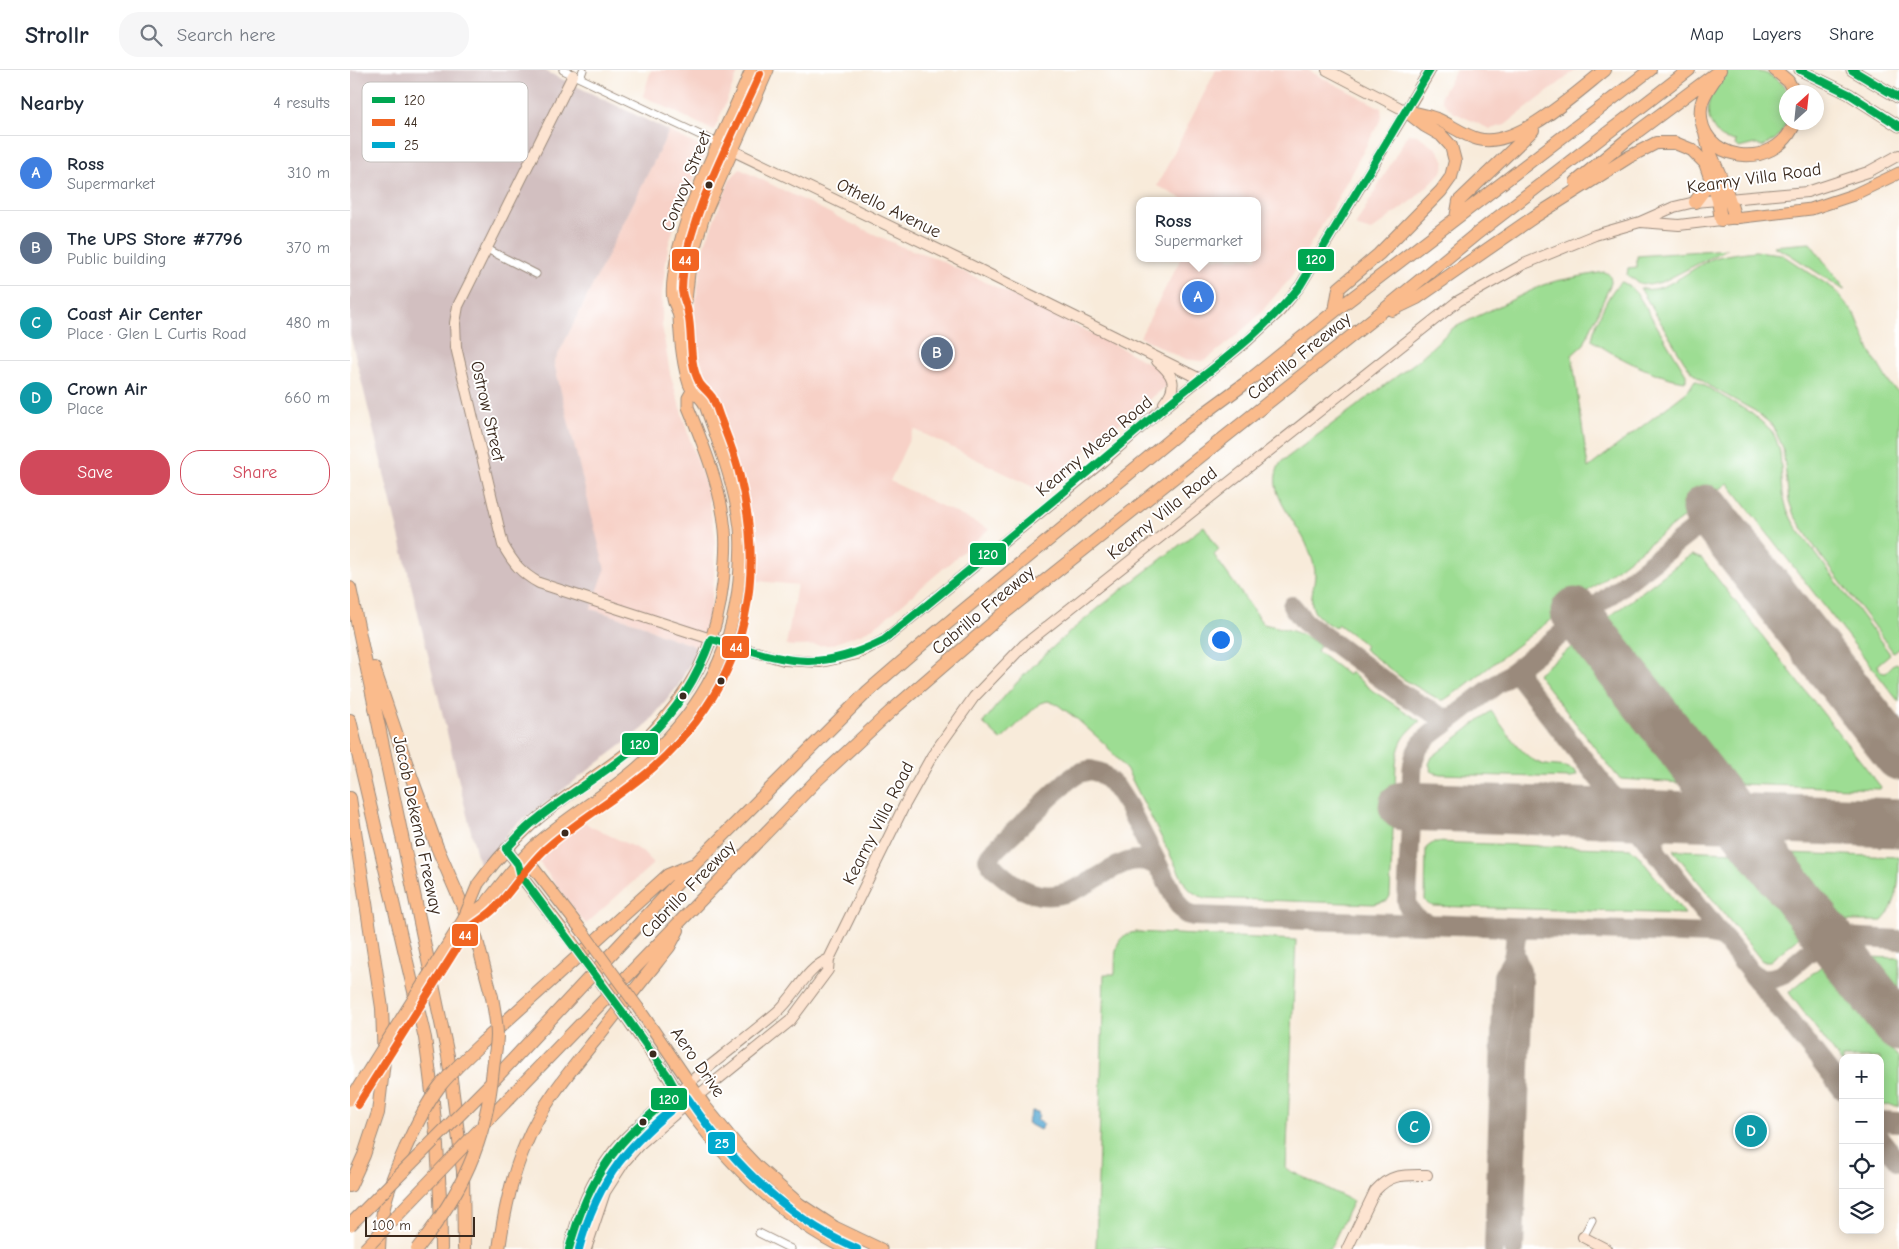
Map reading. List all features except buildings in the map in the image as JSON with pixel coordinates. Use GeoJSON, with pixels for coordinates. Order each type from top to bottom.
{"type":"FeatureCollection","features":[{"type":"Feature","properties":{"kind":"highway"},"geometry":{"type":"LineString","coordinates":[[1456,218],[1459,201],[1530,133],[1605,70]]}},
{"type":"Feature","properties":{"kind":"highway","name":"Cabrillo Freeway"},"geometry":{"type":"LineString","coordinates":[[350,1225],[491,1083],[696,863],[868,691],[1183,429],[1247,382],[1334,311],[1650,70]]}},
{"type":"Feature","properties":{"kind":"highway","name":"Cabrillo Freeway"},"geometry":{"type":"LineString","coordinates":[[366,1249],[486,1122],[818,780],[890,712],[1003,614],[1476,235],[1689,70]]}},
{"type":"Feature","properties":{"kind":"highway"},"geometry":{"type":"LineString","coordinates":[[1534,217],[1629,138],[1721,70]]}},
{"type":"Feature","properties":{"kind":"highway"},"geometry":{"type":"LineString","coordinates":[[1721,70],[1708,89],[1701,105],[1709,150],[1726,189],[1721,220]]}},
{"type":"Feature","properties":{"kind":"highway"},"geometry":{"type":"LineString","coordinates":[[1775,70],[1790,85]]}},
{"type":"Feature","properties":{"kind":"highway"},"geometry":{"type":"LineString","coordinates":[[1406,111],[1436,119],[1478,139],[1492,140],[1522,131],[1579,91]]}},
{"type":"Feature","properties":{"kind":"highway"},"geometry":{"type":"LineString","coordinates":[[1334,311],[1339,288],[1379,254],[1441,191],[1451,177],[1455,161],[1451,146],[1441,135],[1425,126],[1406,111]]}},
{"type":"Feature","properties":{"kind":"highway"},"geometry":{"type":"LineString","coordinates":[[1705,130],[1711,138],[1726,150],[1738,155],[1749,156],[1765,153],[1777,147],[1787,138],[1791,130]]}},
{"type":"Feature","properties":{"kind":"highway"},"geometry":{"type":"LineString","coordinates":[[1374,318],[1417,298],[1534,217],[1628,157],[1656,143],[1675,143],[1692,150],[1705,163],[1711,181],[1735,218]]}},
{"type":"Feature","properties":{"kind":"highway"},"geometry":{"type":"LineString","coordinates":[[1695,202],[1711,181]]}},
{"type":"Feature","properties":{"kind":"highway","name":"Jacob Dekema Freeway"},"geometry":{"type":"LineString","coordinates":[[350,588],[448,1056],[463,1171],[464,1249]]}},
{"type":"Feature","properties":{"kind":"highway"},"geometry":{"type":"LineString","coordinates":[[355,612],[437,847],[476,936],[492,997],[497,1034],[491,1090],[485,1120],[473,1159],[454,1198],[417,1249]]}},
{"type":"Feature","properties":{"kind":"highway"},"geometry":{"type":"LineString","coordinates":[[350,720],[425,1038],[431,1079],[441,1211],[441,1249]]}},
{"type":"Feature","properties":{"kind":"highway"},"geometry":{"type":"LineString","coordinates":[[350,798],[382,1008],[384,1061],[378,1113],[364,1155],[350,1186]]}},
{"type":"Feature","properties":{"kind":"highway"},"geometry":{"type":"LineString","coordinates":[[379,1249],[380,1222],[388,1190],[421,1115],[440,1087],[483,1042],[668,875],[696,863]]}},
{"type":"Feature","properties":{"kind":"highway"},"geometry":{"type":"LineString","coordinates":[[499,1249],[504,1214],[511,1185],[526,1142],[562,1082],[669,946],[682,920]]}},
{"type":"Feature","properties":{"kind":"main road","name":"Convoy Street"},"geometry":{"type":"LineString","coordinates":[[463,920],[485,904],[518,864],[545,836],[634,770],[658,748],[694,708],[722,659],[732,626],[738,590],[740,528],[730,475],[705,405],[701,396],[692,391],[688,378],[680,340],[678,308],[673,300],[673,282],[678,251],[694,199],[751,70]]}},
{"type":"Feature","properties":{"kind":"main road","name":"Convoy Street"},"geometry":{"type":"LineString","coordinates":[[678,308],[686,301],[690,264],[704,216],[768,70]]}},
{"type":"Feature","properties":{"kind":"main road"},"geometry":{"type":"LineString","coordinates":[[1327,70],[1406,111],[1430,70]]}},
{"type":"Feature","properties":{"kind":"main road"},"geometry":{"type":"LineString","coordinates":[[1800,70],[1849,94],[1899,126]]}},
{"type":"Feature","properties":{"kind":"main road"},"geometry":{"type":"LineString","coordinates":[[1852,70],[1899,98]]}},
{"type":"Feature","properties":{"kind":"main road","name":"Ostrow Street"},"geometry":{"type":"LineString","coordinates":[[578,74],[485,248],[458,306],[455,323],[456,346],[503,545],[513,562],[529,577],[539,583],[712,639]]}},
{"type":"Feature","properties":{"kind":"main road","name":"Kearny Mesa Road"},"geometry":{"type":"LineString","coordinates":[[712,639],[784,660],[822,662],[857,654],[884,640],[1274,318],[1292,296],[1406,111]]}},
{"type":"Feature","properties":{"kind":"main road","name":"Othello Avenue"},"geometry":{"type":"LineString","coordinates":[[719,144],[1143,349],[1200,379]]}},
{"type":"Feature","properties":{"kind":"main road","name":"Kearny Villa Road"},"geometry":{"type":"LineString","coordinates":[[586,1249],[605,1192],[614,1176],[639,1145],[790,1021],[828,970],[829,958],[904,806],[932,756],[974,697],[1024,645],[1458,301],[1524,264],[1595,235],[1640,222],[1674,206],[1695,202],[1782,195],[1825,187],[1868,172],[1899,155]]}},
{"type":"Feature","properties":{"kind":"main road","name":"Kearny Villa Road"},"geometry":{"type":"LineString","coordinates":[[1640,222],[1679,225],[1811,209],[1852,195],[1899,173]]}},
{"type":"Feature","properties":{"kind":"main road"},"geometry":{"type":"LineString","coordinates":[[686,225],[688,236],[680,272],[683,279],[689,283]]}},
{"type":"Feature","properties":{"kind":"main road"},"geometry":{"type":"LineString","coordinates":[[1143,349],[1164,366],[1170,373],[1172,380],[1170,396],[1154,416]]}},
{"type":"Feature","properties":{"kind":"main road","name":"Convoy Street"},"geometry":{"type":"LineString","coordinates":[[463,920],[478,884],[506,849],[535,821],[648,737],[681,699],[707,654],[717,622],[722,588],[725,565],[725,529],[715,479],[688,407],[688,398],[692,391]]}},
{"type":"Feature","properties":{"kind":"main road","name":"Aero Drive"},"geometry":{"type":"LineString","coordinates":[[506,849],[518,864],[521,876],[627,1018],[668,1076],[686,1106],[725,1155],[789,1215],[846,1249]]}},
{"type":"Feature","properties":{"kind":"main road","name":"Aero Drive"},"geometry":{"type":"LineString","coordinates":[[518,864],[532,866],[640,1009],[698,1095],[738,1146],[800,1204],[835,1227],[880,1249]]}},
{"type":"Feature","properties":{"kind":"main road"},"geometry":{"type":"LineString","coordinates":[[350,1100],[463,920]]}},
{"type":"Feature","properties":{"kind":"main road","name":"Kearny Villa Road"},"geometry":{"type":"LineString","coordinates":[[569,1249],[590,1187],[607,1160],[627,1136],[689,1082],[779,1010],[819,963],[829,958]]}},
{"type":"Feature","properties":{"kind":"main road"},"geometry":{"type":"LineString","coordinates":[[1347,1249],[1375,1191],[1381,1184],[1399,1175],[1427,1175]]}},
{"type":"Feature","properties":{"kind":"main road"},"geometry":{"type":"LineString","coordinates":[[1583,1237],[1606,1249]]}},
{"type":"Feature","properties":{"kind":"street","name":"Othello Avenue"},"geometry":{"type":"LineString","coordinates":[[563,70],[578,74],[719,144]]}},
{"type":"Feature","properties":{"kind":"street"},"geometry":{"type":"LineString","coordinates":[[485,248],[536,274]]}},
{"type":"Feature","properties":{"kind":"street"},"geometry":{"type":"LineString","coordinates":[[1583,1237],[1592,1220]]}},
{"type":"Feature","properties":{"kind":"street"},"geometry":{"type":"LineString","coordinates":[[759,1233],[790,1249]]}},
{"type":"Feature","properties":{"kind":"shaded area"},"geometry":{"type":"Polygon","coordinates":[[[350,70],[543,70],[669,131],[554,363],[605,570],[591,609],[641,624],[660,634],[694,646],[697,650],[678,686],[644,728],[511,829],[480,868],[350,334],[350,70]]]}},
{"type":"Feature","properties":{"kind":"shaded area"},"geometry":{"type":"Polygon","coordinates":[[[651,70],[739,70],[714,131],[643,96],[651,70]]]}},
{"type":"Feature","properties":{"kind":"shaded area"},"geometry":{"type":"Polygon","coordinates":[[[1216,70],[1307,70],[1381,108],[1382,117],[1336,201],[1289,280],[1255,319],[1206,360],[1183,359],[1140,337],[1179,262],[1261,262],[1261,197],[1179,197],[1157,186],[1216,70]]]}},
{"type":"Feature","properties":{"kind":"shaded area"},"geometry":{"type":"Polygon","coordinates":[[[1456,70],[1576,70],[1505,125],[1490,129],[1453,112],[1442,101],[1441,96],[1456,70]]]}},
{"type":"Feature","properties":{"kind":"shaded area"},"geometry":{"type":"Polygon","coordinates":[[[669,131],[703,148],[705,155],[679,211],[668,247],[662,293],[662,326],[670,373],[688,434],[706,485],[715,535],[714,578],[710,615],[697,650],[694,646],[660,634],[641,624],[591,609],[593,522],[554,363],[669,131]]]}},
{"type":"Feature","properties":{"kind":"shaded area"},"geometry":{"type":"Polygon","coordinates":[[[1408,134],[1417,135],[1436,148],[1445,161],[1442,172],[1415,198],[1371,231],[1355,226],[1408,134]]]}},
{"type":"Feature","properties":{"kind":"shaded area"},"geometry":{"type":"Polygon","coordinates":[[[740,169],[900,246],[933,257],[1110,342],[1166,373],[1168,385],[1037,489],[914,429],[890,481],[989,529],[880,623],[863,633],[830,645],[786,645],[797,585],[748,580],[750,558],[747,523],[737,470],[699,355],[694,311],[704,246],[730,179],[740,169]]]}},
{"type":"Feature","properties":{"kind":"shaded area"},"geometry":{"type":"Polygon","coordinates":[[[582,820],[590,826],[642,851],[654,863],[586,924],[539,862],[540,852],[582,820]]]}},
{"type":"Feature","properties":{"kind":"green space"},"geometry":{"type":"Polygon","coordinates":[[[1729,70],[1756,71],[1770,75],[1782,85],[1779,85],[1779,130],[1782,130],[1778,137],[1762,147],[1755,144],[1739,148],[1735,145],[1736,141],[1720,136],[1710,121],[1708,105],[1714,89],[1729,70]]]}},
{"type":"Feature","properties":{"kind":"green space"},"geometry":{"type":"Polygon","coordinates":[[[1810,243],[1844,290],[1789,254],[1773,246],[1810,243]]]}},
{"type":"Feature","properties":{"kind":"green space"},"geometry":{"type":"Polygon","coordinates":[[[1727,249],[1662,282],[1649,285],[1639,283],[1627,275],[1628,268],[1637,267],[1637,256],[1727,249]]]}},
{"type":"Feature","properties":{"kind":"green space"},"geometry":{"type":"Polygon","coordinates":[[[1755,251],[1781,254],[1834,289],[1856,316],[1870,351],[1891,386],[1899,392],[1899,647],[1893,652],[1816,549],[1794,515],[1789,501],[1783,448],[1773,426],[1755,411],[1709,386],[1692,372],[1640,288],[1658,288],[1668,284],[1717,257],[1755,251]]]}},
{"type":"Feature","properties":{"kind":"green space"},"geometry":{"type":"Polygon","coordinates":[[[1604,272],[1610,276],[1611,283],[1584,344],[1572,355],[1588,468],[1688,391],[1695,380],[1751,413],[1771,430],[1776,439],[1780,452],[1783,494],[1787,510],[1794,524],[1890,654],[1877,665],[1881,671],[1886,672],[1895,663],[1899,665],[1899,702],[1728,483],[1444,700],[1440,700],[1403,679],[1364,649],[1366,645],[1338,624],[1335,628],[1316,614],[1312,606],[1315,579],[1313,561],[1303,538],[1284,506],[1276,484],[1276,473],[1281,462],[1416,362],[1453,328],[1543,285],[1604,272]]]}},
{"type":"Feature","properties":{"kind":"green space"},"geometry":{"type":"Polygon","coordinates":[[[1622,282],[1638,295],[1686,374],[1686,381],[1663,376],[1637,366],[1592,340],[1603,308],[1613,291],[1622,282]]]}},
{"type":"Feature","properties":{"kind":"green space"},"geometry":{"type":"Polygon","coordinates":[[[1204,526],[1219,550],[1214,555],[1263,624],[1293,631],[1307,637],[1320,646],[1317,651],[1348,675],[1350,672],[1373,691],[1420,721],[1403,740],[1397,756],[1390,896],[1387,901],[1373,904],[1206,898],[1199,896],[1185,884],[1128,772],[1105,744],[1077,719],[1058,705],[1048,701],[1040,703],[1001,740],[983,723],[1006,694],[1059,642],[1116,594],[1204,526]]]}},
{"type":"Feature","properties":{"kind":"green space"},"geometry":{"type":"Polygon","coordinates":[[[1692,555],[1702,559],[1881,787],[1880,789],[1739,784],[1727,777],[1605,620],[1692,555]]]}},
{"type":"Feature","properties":{"kind":"green space"},"geometry":{"type":"Polygon","coordinates":[[[1573,646],[1579,649],[1680,774],[1683,779],[1682,783],[1621,779],[1617,776],[1537,674],[1573,646]]]}},
{"type":"Feature","properties":{"kind":"green space"},"geometry":{"type":"Polygon","coordinates":[[[1491,711],[1525,754],[1539,763],[1572,769],[1577,775],[1571,778],[1440,774],[1432,772],[1429,764],[1432,757],[1491,711]]]}},
{"type":"Feature","properties":{"kind":"green space"},"geometry":{"type":"Polygon","coordinates":[[[1434,842],[1631,849],[1685,914],[1433,906],[1425,900],[1426,848],[1434,842]]]}},
{"type":"Feature","properties":{"kind":"green space"},"geometry":{"type":"Polygon","coordinates":[[[1673,850],[1737,852],[1803,934],[1770,961],[1762,961],[1673,850]]]}},
{"type":"Feature","properties":{"kind":"green space"},"geometry":{"type":"Polygon","coordinates":[[[1787,853],[1899,857],[1897,891],[1892,907],[1882,921],[1842,921],[1787,853]]]}},
{"type":"Feature","properties":{"kind":"green space"},"geometry":{"type":"Polygon","coordinates":[[[1136,932],[1296,940],[1286,1169],[1353,1201],[1330,1249],[1096,1249],[1104,974],[1115,974],[1116,953],[1119,942],[1128,934],[1136,932]]]}},
{"type":"Feature","properties":{"kind":"green space"},"geometry":{"type":"Polygon","coordinates":[[[1868,957],[1899,958],[1899,997],[1868,957]]]}},
{"type":"Feature","properties":{"kind":"green space"},"geometry":{"type":"Polygon","coordinates":[[[1823,965],[1827,968],[1899,1059],[1899,1106],[1884,1105],[1884,1054],[1839,1054],[1839,1059],[1789,992],[1823,965]]]}},
{"type":"Feature","properties":{"kind":"water"},"geometry":{"type":"Polygon","coordinates":[[[1032,1111],[1038,1112],[1037,1120],[1044,1124],[1040,1130],[1027,1123],[1032,1111]]]}},
{"type":"Feature","properties":{"kind":"taxiway"},"geometry":{"type":"LineString","coordinates":[[1589,631],[1587,617],[1591,610],[1711,516]]}},
{"type":"Feature","properties":{"kind":"taxiway"},"geometry":{"type":"LineString","coordinates":[[1292,606],[1305,622],[1402,694],[1443,718],[1454,717]]}},
{"type":"Feature","properties":{"kind":"taxiway"},"geometry":{"type":"LineString","coordinates":[[1445,722],[1445,724],[1573,625],[1581,626],[1589,631]]}},
{"type":"Feature","properties":{"kind":"taxiway"},"geometry":{"type":"LineString","coordinates":[[1521,666],[1520,673],[1523,682],[1839,1085]]}},
{"type":"Feature","properties":{"kind":"taxiway"},"geometry":{"type":"LineString","coordinates":[[1430,924],[1421,921],[1415,916],[1410,910],[1407,901],[1411,821],[1416,812],[1432,807],[1421,804],[1412,795],[1412,775],[1414,757],[1417,750],[1425,740],[1445,724]]}},
{"type":"Feature","properties":{"kind":"taxiway"},"geometry":{"type":"LineString","coordinates":[[1090,770],[1101,773],[1115,786],[1128,806],[1178,904],[1158,868],[1155,865],[1140,860],[1124,863],[1074,890],[1055,895],[1035,894],[1012,883],[990,863],[988,859],[990,855],[1067,781],[1079,773],[1090,770]]}},
{"type":"Feature","properties":{"kind":"taxiway"},"geometry":{"type":"LineString","coordinates":[[1657,853],[1655,843],[1660,828],[1671,818],[1684,816]]}},
{"type":"Feature","properties":{"kind":"taxiway"},"geometry":{"type":"LineString","coordinates":[[1178,904],[1186,914],[1194,916],[1709,934],[1719,936],[1726,942]]}},
{"type":"Feature","properties":{"kind":"taxiway"},"geometry":{"type":"LineString","coordinates":[[1494,1249],[1503,976],[1513,957],[1517,934],[1528,927]]}},
{"type":"Feature","properties":{"kind":"taxiway"},"geometry":{"type":"LineString","coordinates":[[1753,974],[1768,978],[1783,974],[1828,936],[1899,940]]}},
{"type":"Feature","properties":{"kind":"taxiway"},"geometry":{"type":"LineString","coordinates":[[1514,952],[1523,982],[1514,1249]]}},
{"type":"Feature","properties":{"kind":"taxiway"},"geometry":{"type":"LineString","coordinates":[[1884,1121],[1899,1122]]}},
{"type":"Feature","properties":{"kind":"taxiway"},"geometry":{"type":"LineString","coordinates":[[1884,1144],[1899,1162]]}},
{"type":"Feature","properties":{"kind":"runway"},"geometry":{"type":"LineString","coordinates":[[1706,509],[1899,756]]}},
{"type":"Feature","properties":{"kind":"runway"},"geometry":{"type":"LineString","coordinates":[[1575,612],[1899,1027]]}},
{"type":"Feature","properties":{"kind":"runway"},"geometry":{"type":"LineString","coordinates":[[1403,806],[1899,823]]}},
{"type":"Feature","properties":{"kind":"transit line","name":"120"},"geometry":{"type":"LineString","coordinates":[[569,1249],[586,1199],[608,1160],[638,1126],[677,1092],[668,1076],[627,1018],[521,876],[518,864],[506,849],[532,823],[620,760],[658,728],[677,705],[693,679],[711,639],[778,658],[817,661],[837,658],[884,640],[1230,355],[1266,323],[1300,286],[1430,70]]}},
{"type":"Feature","properties":{"kind":"transit line","name":"120"},"geometry":{"type":"LineString","coordinates":[[1800,70],[1849,94],[1899,126]]}},
{"type":"Feature","properties":{"kind":"transit line","name":"120"},"geometry":{"type":"LineString","coordinates":[[1852,70],[1899,98]]}},
{"type":"Feature","properties":{"kind":"transit line","name":"44"},"geometry":{"type":"LineString","coordinates":[[358,1105],[470,927],[494,909],[550,845],[654,767],[684,736],[708,704],[727,670],[740,635],[748,598],[751,559],[748,519],[732,448],[713,400],[700,384],[693,365],[689,321],[682,289],[691,235],[700,207],[760,74]]}},
{"type":"Feature","properties":{"kind":"transit line","name":"25"},"geometry":{"type":"LineString","coordinates":[[579,1249],[596,1201],[606,1181],[633,1146],[667,1113],[687,1097],[722,1143],[762,1185],[807,1221],[857,1249]]}},
{"type":"Feature","properties":{"kind":"place","name":"Ross"},"geometry":{"type":"Point","coordinates":[1198,297]}},
{"type":"Feature","properties":{"kind":"place","name":"The UPS Store #7796"},"geometry":{"type":"Point","coordinates":[937,353]}},
{"type":"Feature","properties":{"kind":"place","name":"Coast Air Center"},"geometry":{"type":"Point","coordinates":[1414,1127]}},
{"type":"Feature","properties":{"kind":"place","name":"Crown Air"},"geometry":{"type":"Point","coordinates":[1751,1131]}}]}
